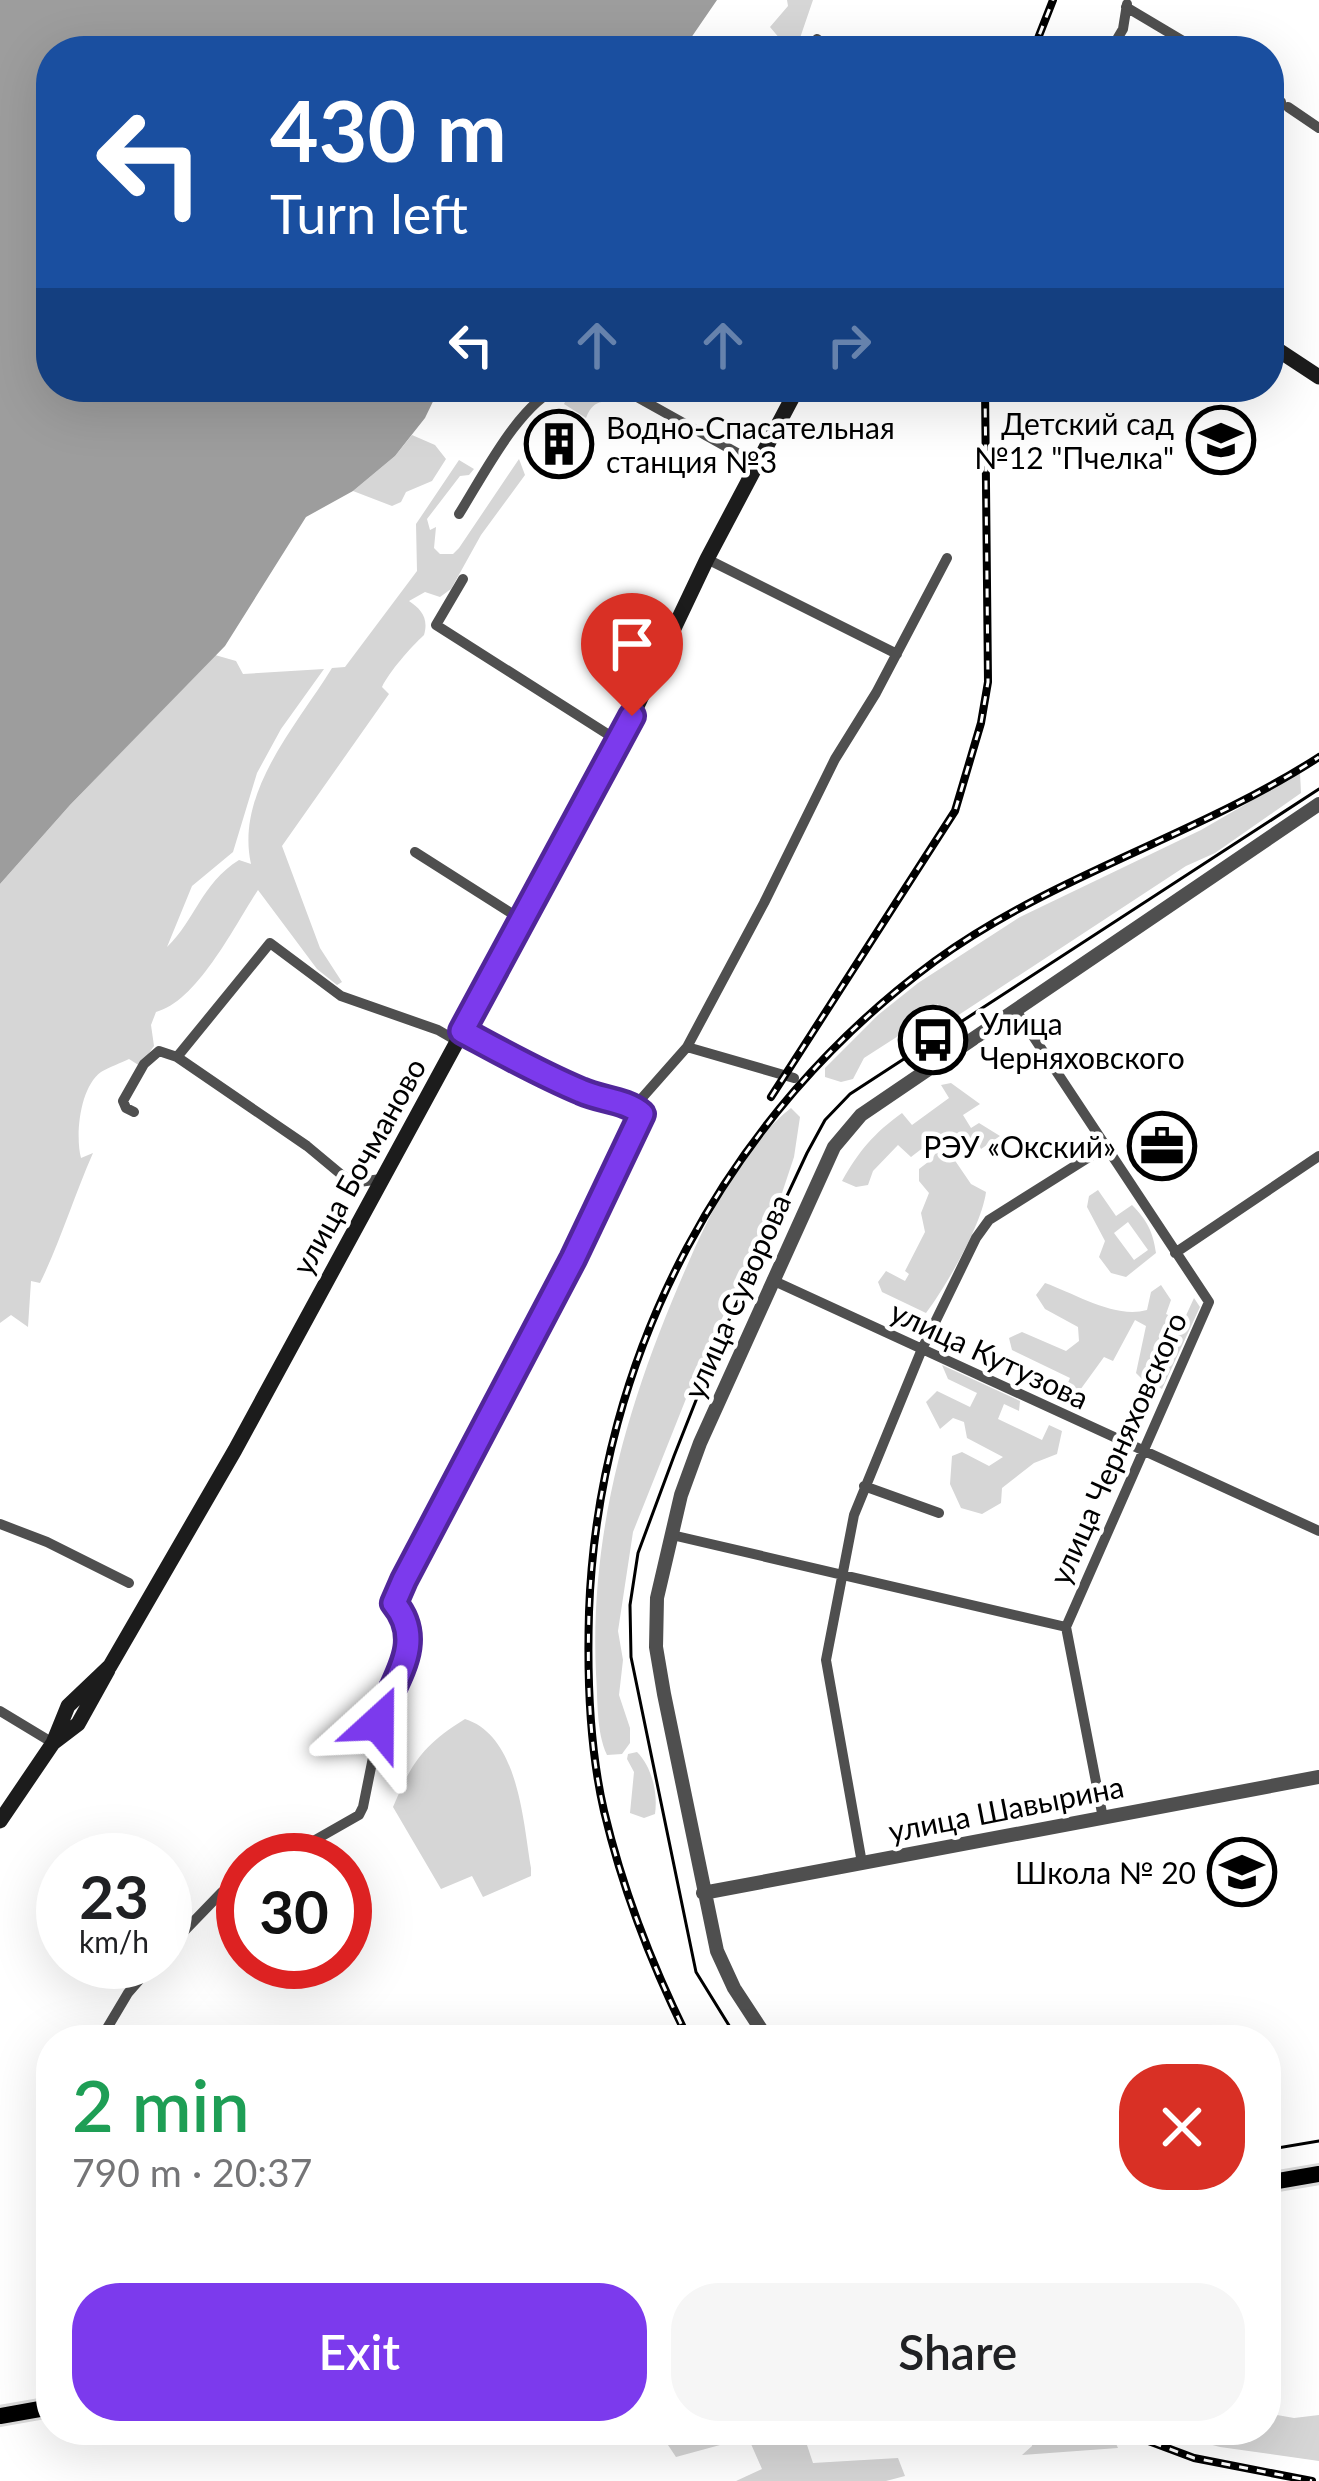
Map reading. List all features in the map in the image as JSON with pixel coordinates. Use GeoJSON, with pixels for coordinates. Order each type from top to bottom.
{"type":"FeatureCollection","features":[{"type":"Feature","properties":{"kind":"main road"},"geometry":{"type":"LineString","coordinates":[[1284,354],[1319,377]]}},
{"type":"Feature","properties":{"kind":"main road","name":"улица Бочманово"},"geometry":{"type":"LineString","coordinates":[[53,1743],[78,1724],[235,1450],[620,742],[707,559],[790,402]]}},
{"type":"Feature","properties":{"kind":"main road"},"geometry":{"type":"LineString","coordinates":[[0,1821],[53,1743]]}},
{"type":"Feature","properties":{"kind":"main road"},"geometry":{"type":"LineString","coordinates":[[1281,2180],[1319,2174]]}},
{"type":"Feature","properties":{"kind":"main road"},"geometry":{"type":"LineString","coordinates":[[0,2416],[36,2410]]}},
{"type":"Feature","properties":{"kind":"street"},"geometry":{"type":"LineString","coordinates":[[1119,36],[1127,3],[1177,36]]}},
{"type":"Feature","properties":{"kind":"street"},"geometry":{"type":"LineString","coordinates":[[1284,105],[1319,128]]}},
{"type":"Feature","properties":{"kind":"street"},"geometry":{"type":"LineString","coordinates":[[459,514],[507,438],[539,402]]}},
{"type":"Feature","properties":{"kind":"street"},"geometry":{"type":"LineString","coordinates":[[646,402],[757,464]]}},
{"type":"Feature","properties":{"kind":"street"},"geometry":{"type":"LineString","coordinates":[[634,1107],[687,1047],[835,758],[947,557]]}},
{"type":"Feature","properties":{"kind":"street"},"geometry":{"type":"LineString","coordinates":[[707,559],[896,654]]}},
{"type":"Feature","properties":{"kind":"street"},"geometry":{"type":"LineString","coordinates":[[463,579],[436,625],[620,742]]}},
{"type":"Feature","properties":{"kind":"street","name":"улица Суворова"},"geometry":{"type":"LineString","coordinates":[[759,2025],[724,1970],[703,1893],[656,1647],[657,1598],[700,1443],[772,1280],[834,1148],[861,1115],[1318,807]]}},
{"type":"Feature","properties":{"kind":"street"},"geometry":{"type":"LineString","coordinates":[[415,852],[522,920]]}},
{"type":"Feature","properties":{"kind":"street"},"geometry":{"type":"LineString","coordinates":[[177,1058],[270,943],[341,996],[460,1036],[642,1114],[573,1259],[394,1603],[409,1632],[410,1652],[385,1698],[364,1807],[359,1815],[327,1833]]}},
{"type":"Feature","properties":{"kind":"street","name":"улица Черняховского"},"geometry":{"type":"LineString","coordinates":[[1015,1009],[1209,1302],[1066,1628],[1103,1817]]}},
{"type":"Feature","properties":{"kind":"street"},"geometry":{"type":"LineString","coordinates":[[687,1047],[794,1078]]}},
{"type":"Feature","properties":{"kind":"street"},"geometry":{"type":"LineString","coordinates":[[134,1112],[123,1101],[144,1064],[159,1051],[177,1058],[308,1146],[344,1176],[359,1182],[381,1179]]}},
{"type":"Feature","properties":{"kind":"street"},"geometry":{"type":"LineString","coordinates":[[862,1863],[826,1660],[854,1515],[922,1349],[976,1238],[989,1220],[1106,1147]]}},
{"type":"Feature","properties":{"kind":"street"},"geometry":{"type":"LineString","coordinates":[[1175,1253],[1319,1156]]}},
{"type":"Feature","properties":{"kind":"street","name":"улица Кутузова"},"geometry":{"type":"LineString","coordinates":[[772,1280],[1319,1531]]}},
{"type":"Feature","properties":{"kind":"street"},"geometry":{"type":"LineString","coordinates":[[864,1486],[940,1513]]}},
{"type":"Feature","properties":{"kind":"street"},"geometry":{"type":"LineString","coordinates":[[0,1524],[129,1583]]}},
{"type":"Feature","properties":{"kind":"street"},"geometry":{"type":"LineString","coordinates":[[672,1535],[1066,1628]]}},
{"type":"Feature","properties":{"kind":"street"},"geometry":{"type":"LineString","coordinates":[[0,1711],[53,1743]]}},
{"type":"Feature","properties":{"kind":"street","name":"улица Шавырина"},"geometry":{"type":"LineString","coordinates":[[703,1893],[1319,1777]]}},
{"type":"Feature","properties":{"kind":"street"},"geometry":{"type":"LineString","coordinates":[[192,1923],[216,1898]]}},
{"type":"Feature","properties":{"kind":"street"},"geometry":{"type":"LineString","coordinates":[[109,2025],[134,1989]]}},
{"type":"Feature","properties":{"kind":"shaded area"},"geometry":{"type":"Polygon","coordinates":[[[0,0],[717,0],[692,36],[36,36],[36,402],[433,402],[395,456],[353,491],[306,517],[225,646],[0,884],[0,0]]]}},
{"type":"Feature","properties":{"kind":"shaded area"},"geometry":{"type":"Polygon","coordinates":[[[787,0],[813,0],[801,36],[778,36],[770,27],[788,6],[787,0]]]}},
{"type":"Feature","properties":{"kind":"shaded area"},"geometry":{"type":"Polygon","coordinates":[[[565,402],[602,402],[586,418],[565,402]]]}},
{"type":"Feature","properties":{"kind":"shaded area"},"geometry":{"type":"Polygon","coordinates":[[[412,435],[435,445],[446,459],[432,481],[406,492],[392,506],[353,491],[395,456],[412,435]]]}},
{"type":"Feature","properties":{"kind":"shaded area"},"geometry":{"type":"Polygon","coordinates":[[[519,459],[525,475],[481,535],[451,589],[440,597],[425,592],[409,601],[423,615],[424,635],[390,674],[382,687],[389,694],[282,846],[320,948],[342,982],[337,985],[317,969],[258,890],[200,978],[186,994],[156,1012],[151,1025],[154,1046],[140,1066],[129,1059],[101,1072],[88,1089],[79,1148],[81,1158],[93,1153],[40,1283],[31,1281],[28,1327],[11,1315],[0,1323],[0,884],[215,655],[236,661],[243,674],[324,669],[281,729],[257,773],[233,852],[192,886],[167,947],[226,869],[239,860],[251,864],[252,811],[272,760],[332,668],[345,667],[417,571],[416,524],[459,460],[474,469],[460,476],[427,519],[430,530],[436,527],[434,548],[440,554],[453,554],[459,548],[519,459]]]}},
{"type":"Feature","properties":{"kind":"shaded area"},"geometry":{"type":"Polygon","coordinates":[[[1300,773],[1301,793],[1215,853],[1186,866],[954,1018],[945,1020],[938,1004],[920,1022],[864,1058],[853,1079],[841,1082],[825,1077],[825,1068],[878,1015],[918,983],[1020,917],[1201,830],[1300,773]]]}},
{"type":"Feature","properties":{"kind":"shaded area"},"geometry":{"type":"Polygon","coordinates":[[[951,1083],[980,1104],[963,1115],[971,1128],[979,1123],[1000,1136],[981,1149],[975,1138],[964,1146],[955,1134],[943,1143],[971,1184],[986,1192],[962,1254],[926,1313],[882,1292],[878,1282],[886,1271],[905,1281],[909,1274],[905,1271],[925,1232],[921,1213],[929,1193],[919,1181],[919,1169],[942,1143],[928,1135],[924,1147],[911,1157],[898,1145],[873,1171],[868,1185],[856,1187],[842,1181],[883,1128],[902,1113],[912,1125],[949,1098],[941,1085],[951,1083]]]}},
{"type":"Feature","properties":{"kind":"shaded area"},"geometry":{"type":"Polygon","coordinates":[[[791,1108],[800,1117],[781,1196],[699,1366],[633,1532],[618,1631],[623,1660],[619,1695],[630,1743],[622,1754],[607,1755],[599,1726],[596,1674],[599,1566],[632,1410],[709,1219],[759,1139],[791,1108]]]}},
{"type":"Feature","properties":{"kind":"shaded area"},"geometry":{"type":"Polygon","coordinates":[[[1098,1190],[1116,1216],[1132,1205],[1148,1227],[1156,1253],[1126,1277],[1111,1273],[1099,1257],[1105,1241],[1087,1207],[1089,1196],[1098,1190]],[[1128,1222],[1114,1233],[1134,1260],[1148,1250],[1128,1222]]]}},
{"type":"Feature","properties":{"kind":"shaded area"},"geometry":{"type":"Polygon","coordinates":[[[1045,1283],[1109,1308],[1135,1312],[1147,1310],[1151,1292],[1161,1285],[1171,1300],[1166,1314],[1183,1322],[1194,1298],[1200,1307],[1162,1389],[1157,1386],[1176,1341],[1161,1335],[1142,1379],[1136,1373],[1146,1326],[1135,1320],[1113,1361],[1104,1357],[1075,1397],[1064,1392],[1070,1378],[1012,1350],[1009,1338],[1022,1332],[1066,1351],[1079,1341],[1078,1327],[1045,1309],[1036,1295],[1045,1283]]]}},
{"type":"Feature","properties":{"kind":"shaded area"},"geometry":{"type":"Polygon","coordinates":[[[942,1365],[1020,1401],[1019,1411],[1004,1404],[998,1419],[1042,1440],[1049,1425],[1062,1431],[1057,1454],[1034,1463],[1002,1488],[1001,1503],[982,1514],[961,1508],[950,1484],[952,1456],[962,1452],[989,1466],[1003,1457],[967,1438],[964,1422],[953,1418],[940,1429],[926,1402],[937,1391],[970,1407],[977,1393],[948,1379],[942,1365]]]}},
{"type":"Feature","properties":{"kind":"shaded area"},"geometry":{"type":"Polygon","coordinates":[[[465,1719],[483,1728],[508,1761],[531,1868],[531,1876],[483,1897],[472,1876],[441,1889],[393,1807],[420,1756],[465,1719]]]}},
{"type":"Feature","properties":{"kind":"shaded area"},"geometry":{"type":"Polygon","coordinates":[[[637,1752],[650,1773],[656,1798],[655,1814],[644,1818],[630,1813],[634,1772],[627,1759],[637,1752]]]}},
{"type":"Feature","properties":{"kind":"shaded area"},"geometry":{"type":"Polygon","coordinates":[[[1319,2415],[1319,2461],[1212,2445],[1281,2445],[1281,2416],[1319,2415]]]}},
{"type":"Feature","properties":{"kind":"shaded area"},"geometry":{"type":"Polygon","coordinates":[[[668,2445],[720,2445],[676,2457],[668,2445]]]}},
{"type":"Feature","properties":{"kind":"shaded area"},"geometry":{"type":"Polygon","coordinates":[[[751,2445],[807,2445],[813,2463],[898,2458],[905,2476],[886,2481],[736,2481],[762,2469],[751,2445]]]}},
{"type":"Feature","properties":{"kind":"shaded area"},"geometry":{"type":"Polygon","coordinates":[[[1117,2445],[1118,2448],[1022,2455],[1032,2446],[1117,2445]]]}},
{"type":"Feature","properties":{"kind":"tram line"},"geometry":{"type":"LineString","coordinates":[[729,2025],[696,1972],[631,1657],[630,1605],[638,1553],[674,1456],[721,1337],[807,1153],[825,1120],[850,1094],[1319,789]]}},
{"type":"Feature","properties":{"kind":"tram line"},"geometry":{"type":"LineString","coordinates":[[1281,2147],[1319,2141]]}},
{"type":"Feature","properties":{"kind":"railway"},"geometry":{"type":"LineString","coordinates":[[1039,36],[1053,0]]}},
{"type":"Feature","properties":{"kind":"railway"},"geometry":{"type":"LineString","coordinates":[[771,1097],[955,811],[988,682],[985,402]]}},
{"type":"Feature","properties":{"kind":"railway"},"geometry":{"type":"LineString","coordinates":[[682,2025],[640,1928],[604,1811],[595,1762],[588,1662],[598,1516],[618,1423],[648,1333],[687,1247],[736,1166],[794,1091],[861,1022],[935,961],[1028,904],[1224,810],[1319,757]]}},
{"type":"Feature","properties":{"kind":"railway"},"geometry":{"type":"LineString","coordinates":[[1159,2445],[1194,2458],[1312,2481]]}},
{"type":"Feature","properties":{"kind":"place","name":"Детский сад №12 \"Пчелка\""},"geometry":{"type":"Point","coordinates":[1221,440]}},
{"type":"Feature","properties":{"kind":"place","name":"Водно-Спасательная станция №3"},"geometry":{"type":"Point","coordinates":[559,444]}},
{"type":"Feature","properties":{"kind":"place","name":"Улица Черняховского"},"geometry":{"type":"Point","coordinates":[933,1040]}},
{"type":"Feature","properties":{"kind":"place","name":"РЭУ «Окский»"},"geometry":{"type":"Point","coordinates":[1162,1146]}},
{"type":"Feature","properties":{"kind":"place","name":"Школа № 20"},"geometry":{"type":"Point","coordinates":[1242,1872]}},
{"type":"Feature","properties":{"kind":"route"},"geometry":{"type":"LineString","coordinates":[[378,1723],[385,1698],[410,1652],[409,1632],[394,1603],[573,1259],[642,1114],[543,1075],[462,1031],[632,716]]}}]}
